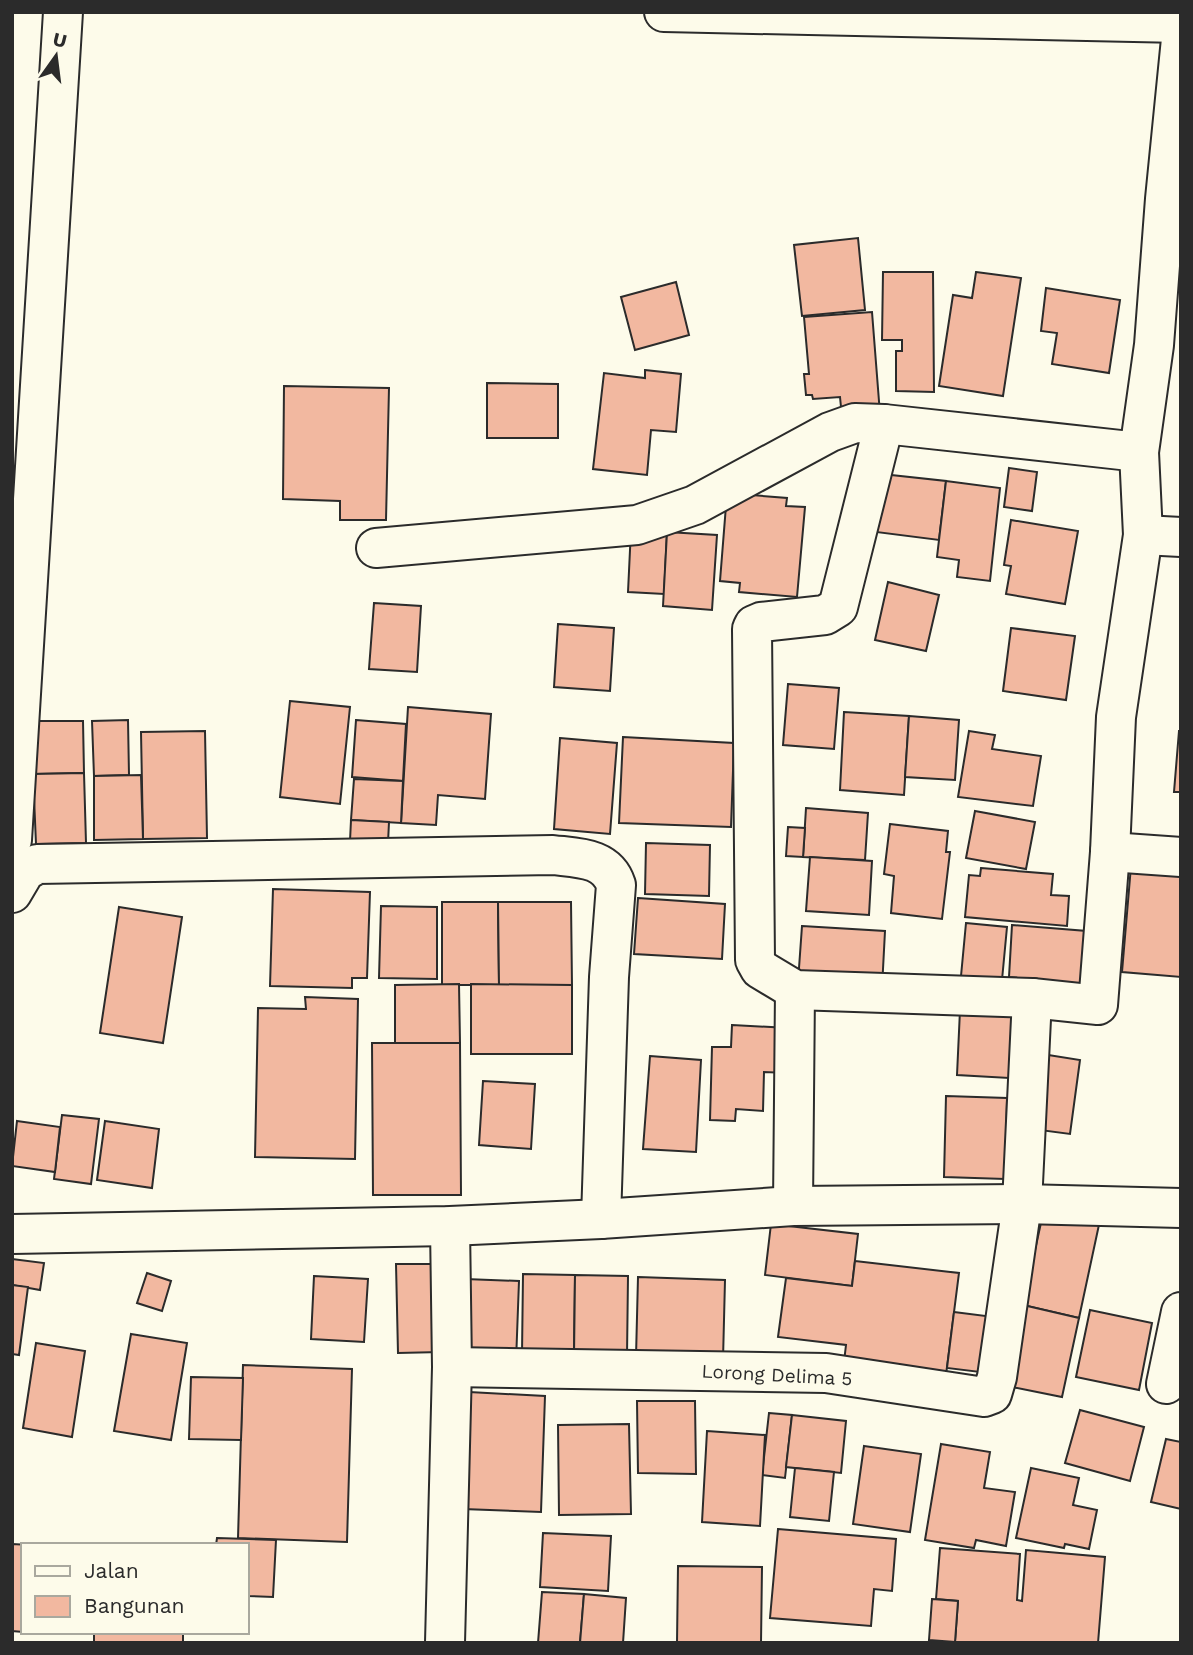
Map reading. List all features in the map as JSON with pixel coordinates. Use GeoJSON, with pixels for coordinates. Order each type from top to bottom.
{"type":"FeatureCollection","features":[{"type":"Feature","properties":{"kind":"street"},"geometry":{"type":"LineString","coordinates":[[12,840],[62,12]]}},
{"type":"Feature","properties":{"kind":"street"},"geometry":{"type":"LineString","coordinates":[[664,12],[1181,23]]}},
{"type":"Feature","properties":{"kind":"street"},"geometry":{"type":"LineString","coordinates":[[884,424],[838,607],[825,615],[761,622],[752,629],[755,960],[760,968],[795,990],[1032,998],[1098,1005],[1110,852],[1116,717],[1143,536],[1139,452],[1167,346],[1181,39]]}},
{"type":"Feature","properties":{"kind":"street"},"geometry":{"type":"LineString","coordinates":[[376,548],[637,525],[695,505],[830,432],[855,424],[884,424],[1139,452]]}},
{"type":"Feature","properties":{"kind":"street"},"geometry":{"type":"LineString","coordinates":[[1143,536],[1181,537]]}},
{"type":"Feature","properties":{"kind":"street"},"geometry":{"type":"LineString","coordinates":[[1110,852],[1181,857]]}},
{"type":"Feature","properties":{"kind":"street"},"geometry":{"type":"LineString","coordinates":[[12,893],[26,872],[37,864],[553,855],[584,859],[605,867],[613,874],[616,885],[609,977],[601,1219]]}},
{"type":"Feature","properties":{"kind":"street"},"geometry":{"type":"LineString","coordinates":[[793,1206],[795,990]]}},
{"type":"Feature","properties":{"kind":"street"},"geometry":{"type":"LineString","coordinates":[[1022,1205],[1032,998]]}},
{"type":"Feature","properties":{"kind":"street"},"geometry":{"type":"LineString","coordinates":[[12,1234],[450,1226],[793,1206],[1022,1205],[1181,1208]]}},
{"type":"Feature","properties":{"kind":"street","name":"Lorong Delima 5"},"geometry":{"type":"LineString","coordinates":[[452,1367],[826,1373],[984,1397],[992,1394],[997,1377],[1022,1205]]}},
{"type":"Feature","properties":{"kind":"street"},"geometry":{"type":"LineString","coordinates":[[445,1643],[452,1367],[450,1226]]}},
{"type":"Feature","properties":{"kind":"street"},"geometry":{"type":"LineString","coordinates":[[1166,1384],[1181,1312]]}},
{"type":"Feature","properties":{"kind":"building"},"geometry":{"type":"Polygon","coordinates":[[[858,238],[865,310],[802,316],[794,245],[858,238]]]}},
{"type":"Feature","properties":{"kind":"building"},"geometry":{"type":"Polygon","coordinates":[[[883,272],[933,272],[934,392],[896,391],[896,351],[902,351],[902,340],[882,340],[883,272]]]}},
{"type":"Feature","properties":{"kind":"building"},"geometry":{"type":"Polygon","coordinates":[[[976,272],[1021,278],[1003,396],[939,386],[953,295],[972,298],[976,272]]]}},
{"type":"Feature","properties":{"kind":"building"},"geometry":{"type":"Polygon","coordinates":[[[676,282],[689,335],[635,350],[621,297],[676,282]]]}},
{"type":"Feature","properties":{"kind":"building"},"geometry":{"type":"Polygon","coordinates":[[[1046,288],[1120,300],[1109,373],[1052,364],[1057,333],[1041,331],[1046,288]]]}},
{"type":"Feature","properties":{"kind":"building"},"geometry":{"type":"Polygon","coordinates":[[[872,312],[880,414],[842,417],[840,397],[813,399],[812,395],[806,395],[804,374],[809,374],[804,317],[872,312]]]}},
{"type":"Feature","properties":{"kind":"building"},"geometry":{"type":"Polygon","coordinates":[[[645,370],[681,374],[676,432],[651,430],[647,475],[593,469],[604,373],[645,378],[645,370]]]}},
{"type":"Feature","properties":{"kind":"building"},"geometry":{"type":"Polygon","coordinates":[[[487,383],[558,384],[558,438],[487,438],[487,383]]]}},
{"type":"Feature","properties":{"kind":"building"},"geometry":{"type":"Polygon","coordinates":[[[284,386],[389,388],[386,520],[340,520],[340,501],[283,499],[284,386]]]}},
{"type":"Feature","properties":{"kind":"building"},"geometry":{"type":"Polygon","coordinates":[[[1009,468],[1037,472],[1032,511],[1004,507],[1009,468]]]}},
{"type":"Feature","properties":{"kind":"building"},"geometry":{"type":"Polygon","coordinates":[[[882,474],[946,481],[939,540],[876,532],[882,474]]]}},
{"type":"Feature","properties":{"kind":"building"},"geometry":{"type":"Polygon","coordinates":[[[946,481],[1000,488],[990,581],[957,577],[959,560],[937,557],[946,481]]]}},
{"type":"Feature","properties":{"kind":"building"},"geometry":{"type":"Polygon","coordinates":[[[727,493],[787,498],[786,506],[805,507],[797,597],[739,592],[740,583],[720,581],[727,493]]]}},
{"type":"Feature","properties":{"kind":"building"},"geometry":{"type":"Polygon","coordinates":[[[1011,520],[1078,531],[1065,604],[1006,594],[1011,566],[1004,565],[1011,520]]]}},
{"type":"Feature","properties":{"kind":"building"},"geometry":{"type":"Polygon","coordinates":[[[631,529],[667,532],[664,594],[628,592],[631,529]]]}},
{"type":"Feature","properties":{"kind":"building"},"geometry":{"type":"Polygon","coordinates":[[[667,532],[717,535],[712,610],[663,606],[667,532]]]}},
{"type":"Feature","properties":{"kind":"building"},"geometry":{"type":"Polygon","coordinates":[[[888,582],[939,595],[926,651],[875,640],[888,582]]]}},
{"type":"Feature","properties":{"kind":"building"},"geometry":{"type":"Polygon","coordinates":[[[374,603],[421,606],[417,672],[369,669],[374,603]]]}},
{"type":"Feature","properties":{"kind":"building"},"geometry":{"type":"Polygon","coordinates":[[[558,624],[614,628],[610,691],[554,687],[558,624]]]}},
{"type":"Feature","properties":{"kind":"building"},"geometry":{"type":"Polygon","coordinates":[[[1011,628],[1075,636],[1066,700],[1003,691],[1011,628]]]}},
{"type":"Feature","properties":{"kind":"building"},"geometry":{"type":"Polygon","coordinates":[[[788,684],[839,688],[834,749],[783,745],[788,684]]]}},
{"type":"Feature","properties":{"kind":"building"},"geometry":{"type":"Polygon","coordinates":[[[290,701],[350,707],[340,804],[280,797],[290,701]]]}},
{"type":"Feature","properties":{"kind":"building"},"geometry":{"type":"Polygon","coordinates":[[[408,707],[491,714],[485,799],[438,795],[436,825],[401,823],[408,707]]]}},
{"type":"Feature","properties":{"kind":"building"},"geometry":{"type":"Polygon","coordinates":[[[844,712],[909,716],[904,795],[840,790],[844,712]]]}},
{"type":"Feature","properties":{"kind":"building"},"geometry":{"type":"Polygon","coordinates":[[[909,716],[959,720],[955,780],[905,777],[909,716]]]}},
{"type":"Feature","properties":{"kind":"building"},"geometry":{"type":"Polygon","coordinates":[[[128,720],[129,775],[94,776],[92,721],[128,720]]]}},
{"type":"Feature","properties":{"kind":"building"},"geometry":{"type":"Polygon","coordinates":[[[356,720],[406,724],[403,781],[352,777],[356,720]]]}},
{"type":"Feature","properties":{"kind":"building"},"geometry":{"type":"Polygon","coordinates":[[[32,721],[83,721],[84,773],[33,774],[32,721]]]}},
{"type":"Feature","properties":{"kind":"building"},"geometry":{"type":"Polygon","coordinates":[[[205,731],[207,838],[143,839],[141,732],[205,731]]]}},
{"type":"Feature","properties":{"kind":"building"},"geometry":{"type":"Polygon","coordinates":[[[969,731],[995,735],[992,749],[1041,756],[1033,806],[958,797],[969,731]]]}},
{"type":"Feature","properties":{"kind":"building"},"geometry":{"type":"Polygon","coordinates":[[[1179,731],[1181,792],[1174,792],[1179,731]]]}},
{"type":"Feature","properties":{"kind":"building"},"geometry":{"type":"Polygon","coordinates":[[[623,737],[734,743],[731,827],[619,823],[623,737]]]}},
{"type":"Feature","properties":{"kind":"building"},"geometry":{"type":"Polygon","coordinates":[[[560,738],[617,743],[610,834],[554,829],[560,738]]]}},
{"type":"Feature","properties":{"kind":"building"},"geometry":{"type":"Polygon","coordinates":[[[84,773],[86,843],[36,844],[33,774],[84,773]]]}},
{"type":"Feature","properties":{"kind":"building"},"geometry":{"type":"Polygon","coordinates":[[[141,775],[143,839],[94,840],[94,776],[141,775]]]}},
{"type":"Feature","properties":{"kind":"building"},"geometry":{"type":"Polygon","coordinates":[[[354,779],[403,781],[401,823],[351,820],[354,779]]]}},
{"type":"Feature","properties":{"kind":"building"},"geometry":{"type":"Polygon","coordinates":[[[806,808],[868,813],[865,860],[803,857],[806,808]]]}},
{"type":"Feature","properties":{"kind":"building"},"geometry":{"type":"Polygon","coordinates":[[[975,811],[1035,822],[1026,869],[966,858],[975,811]]]}},
{"type":"Feature","properties":{"kind":"building"},"geometry":{"type":"Polygon","coordinates":[[[351,820],[389,822],[388,843],[350,841],[351,820]]]}},
{"type":"Feature","properties":{"kind":"building"},"geometry":{"type":"Polygon","coordinates":[[[890,824],[948,831],[946,852],[950,852],[942,919],[891,913],[894,876],[884,874],[890,824]]]}},
{"type":"Feature","properties":{"kind":"building"},"geometry":{"type":"Polygon","coordinates":[[[788,827],[805,828],[803,857],[786,856],[788,827]]]}},
{"type":"Feature","properties":{"kind":"building"},"geometry":{"type":"Polygon","coordinates":[[[646,843],[710,845],[709,896],[645,894],[646,843]]]}},
{"type":"Feature","properties":{"kind":"building"},"geometry":{"type":"Polygon","coordinates":[[[810,857],[872,861],[869,915],[806,911],[810,857]]]}},
{"type":"Feature","properties":{"kind":"building"},"geometry":{"type":"Polygon","coordinates":[[[1131,866],[1181,871],[1181,977],[1122,972],[1131,866]]]}},
{"type":"Feature","properties":{"kind":"building"},"geometry":{"type":"Polygon","coordinates":[[[981,868],[1053,874],[1051,895],[1069,896],[1067,926],[965,917],[969,875],[980,876],[981,868]]]}},
{"type":"Feature","properties":{"kind":"building"},"geometry":{"type":"Polygon","coordinates":[[[273,889],[370,892],[367,978],[352,978],[352,988],[270,986],[273,889]]]}},
{"type":"Feature","properties":{"kind":"building"},"geometry":{"type":"Polygon","coordinates":[[[638,898],[725,904],[722,959],[634,954],[638,898]]]}},
{"type":"Feature","properties":{"kind":"building"},"geometry":{"type":"Polygon","coordinates":[[[442,902],[498,902],[499,985],[442,985],[442,902]]]}},
{"type":"Feature","properties":{"kind":"building"},"geometry":{"type":"Polygon","coordinates":[[[498,902],[571,902],[572,985],[499,985],[498,902]]]}},
{"type":"Feature","properties":{"kind":"building"},"geometry":{"type":"Polygon","coordinates":[[[381,906],[437,907],[437,979],[379,978],[381,906]]]}},
{"type":"Feature","properties":{"kind":"building"},"geometry":{"type":"Polygon","coordinates":[[[119,907],[182,917],[163,1043],[100,1033],[119,907]]]}},
{"type":"Feature","properties":{"kind":"building"},"geometry":{"type":"Polygon","coordinates":[[[966,923],[1007,927],[1002,980],[961,976],[966,923]]]}},
{"type":"Feature","properties":{"kind":"building"},"geometry":{"type":"Polygon","coordinates":[[[1012,925],[1099,932],[1095,985],[1009,977],[1012,925]]]}},
{"type":"Feature","properties":{"kind":"building"},"geometry":{"type":"Polygon","coordinates":[[[802,926],[885,931],[882,988],[798,982],[802,926]]]}},
{"type":"Feature","properties":{"kind":"building"},"geometry":{"type":"Polygon","coordinates":[[[459,984],[460,1043],[395,1044],[395,985],[459,984]]]}},
{"type":"Feature","properties":{"kind":"building"},"geometry":{"type":"Polygon","coordinates":[[[471,984],[572,985],[572,1054],[471,1054],[471,984]]]}},
{"type":"Feature","properties":{"kind":"building"},"geometry":{"type":"Polygon","coordinates":[[[305,997],[358,999],[355,1159],[255,1157],[258,1008],[306,1009],[305,997]]]}},
{"type":"Feature","properties":{"kind":"building"},"geometry":{"type":"Polygon","coordinates":[[[960,1010],[1012,1013],[1009,1078],[957,1075],[960,1010]]]}},
{"type":"Feature","properties":{"kind":"building"},"geometry":{"type":"Polygon","coordinates":[[[732,1025],[788,1028],[787,1073],[764,1072],[763,1111],[736,1109],[735,1121],[710,1120],[712,1047],[731,1047],[732,1025]]]}},
{"type":"Feature","properties":{"kind":"building"},"geometry":{"type":"Polygon","coordinates":[[[372,1043],[460,1043],[461,1195],[373,1195],[372,1043]]]}},
{"type":"Feature","properties":{"kind":"building"},"geometry":{"type":"Polygon","coordinates":[[[1042,1054],[1080,1060],[1070,1134],[1032,1129],[1042,1054]]]}},
{"type":"Feature","properties":{"kind":"building"},"geometry":{"type":"Polygon","coordinates":[[[650,1056],[701,1060],[696,1152],[643,1149],[650,1056]]]}},
{"type":"Feature","properties":{"kind":"building"},"geometry":{"type":"Polygon","coordinates":[[[483,1081],[535,1084],[531,1149],[479,1145],[483,1081]]]}},
{"type":"Feature","properties":{"kind":"building"},"geometry":{"type":"Polygon","coordinates":[[[946,1096],[1007,1098],[1005,1179],[944,1177],[946,1096]]]}},
{"type":"Feature","properties":{"kind":"building"},"geometry":{"type":"Polygon","coordinates":[[[62,1115],[99,1119],[91,1184],[54,1179],[62,1115]]]}},
{"type":"Feature","properties":{"kind":"building"},"geometry":{"type":"Polygon","coordinates":[[[17,1121],[60,1127],[55,1172],[12,1166],[17,1121]]]}},
{"type":"Feature","properties":{"kind":"building"},"geometry":{"type":"Polygon","coordinates":[[[105,1121],[159,1129],[152,1188],[97,1180],[105,1121]]]}},
{"type":"Feature","properties":{"kind":"building"},"geometry":{"type":"Polygon","coordinates":[[[1044,1209],[1100,1220],[1079,1318],[1023,1305],[1044,1209]]]}},
{"type":"Feature","properties":{"kind":"building"},"geometry":{"type":"Polygon","coordinates":[[[771,1224],[858,1234],[852,1286],[765,1275],[771,1224]]]}},
{"type":"Feature","properties":{"kind":"building"},"geometry":{"type":"Polygon","coordinates":[[[12,1259],[44,1263],[40,1290],[12,1285],[12,1259]]]}},
{"type":"Feature","properties":{"kind":"building"},"geometry":{"type":"Polygon","coordinates":[[[855,1261],[959,1273],[946,1375],[844,1362],[846,1345],[778,1337],[786,1278],[852,1286],[855,1261]]]}},
{"type":"Feature","properties":{"kind":"building"},"geometry":{"type":"Polygon","coordinates":[[[396,1264],[440,1264],[441,1352],[398,1353],[396,1264]]]}},
{"type":"Feature","properties":{"kind":"building"},"geometry":{"type":"Polygon","coordinates":[[[147,1273],[171,1281],[162,1311],[137,1303],[147,1273]]]}},
{"type":"Feature","properties":{"kind":"building"},"geometry":{"type":"Polygon","coordinates":[[[523,1274],[575,1275],[574,1356],[522,1354],[523,1274]]]}},
{"type":"Feature","properties":{"kind":"building"},"geometry":{"type":"Polygon","coordinates":[[[575,1275],[628,1276],[627,1356],[574,1356],[575,1275]]]}},
{"type":"Feature","properties":{"kind":"building"},"geometry":{"type":"Polygon","coordinates":[[[314,1276],[368,1279],[364,1342],[311,1339],[314,1276]]]}},
{"type":"Feature","properties":{"kind":"building"},"geometry":{"type":"Polygon","coordinates":[[[638,1277],[725,1280],[723,1360],[636,1357],[638,1277]]]}},
{"type":"Feature","properties":{"kind":"building"},"geometry":{"type":"Polygon","coordinates":[[[465,1279],[519,1281],[516,1362],[463,1361],[465,1279]]]}},
{"type":"Feature","properties":{"kind":"building"},"geometry":{"type":"Polygon","coordinates":[[[12,1285],[28,1287],[19,1355],[12,1354],[12,1285]]]}},
{"type":"Feature","properties":{"kind":"building"},"geometry":{"type":"Polygon","coordinates":[[[1023,1305],[1079,1318],[1062,1397],[1007,1386],[1023,1305]]]}},
{"type":"Feature","properties":{"kind":"building"},"geometry":{"type":"Polygon","coordinates":[[[1090,1310],[1152,1323],[1139,1390],[1076,1377],[1090,1310]]]}},
{"type":"Feature","properties":{"kind":"building"},"geometry":{"type":"Polygon","coordinates":[[[954,1312],[994,1317],[988,1373],[947,1368],[954,1312]]]}},
{"type":"Feature","properties":{"kind":"building"},"geometry":{"type":"Polygon","coordinates":[[[131,1334],[187,1343],[171,1440],[114,1431],[131,1334]]]}},
{"type":"Feature","properties":{"kind":"building"},"geometry":{"type":"Polygon","coordinates":[[[36,1343],[85,1351],[72,1437],[23,1428],[36,1343]]]}},
{"type":"Feature","properties":{"kind":"building"},"geometry":{"type":"Polygon","coordinates":[[[243,1365],[352,1369],[347,1542],[238,1538],[243,1365]]]}},
{"type":"Feature","properties":{"kind":"building"},"geometry":{"type":"Polygon","coordinates":[[[191,1377],[243,1378],[241,1440],[189,1439],[191,1377]]]}},
{"type":"Feature","properties":{"kind":"building"},"geometry":{"type":"Polygon","coordinates":[[[469,1392],[545,1396],[541,1512],[463,1509],[469,1392]]]}},
{"type":"Feature","properties":{"kind":"building"},"geometry":{"type":"Polygon","coordinates":[[[637,1401],[695,1401],[696,1474],[638,1473],[637,1401]]]}},
{"type":"Feature","properties":{"kind":"building"},"geometry":{"type":"Polygon","coordinates":[[[1080,1410],[1144,1427],[1130,1481],[1065,1463],[1080,1410]]]}},
{"type":"Feature","properties":{"kind":"building"},"geometry":{"type":"Polygon","coordinates":[[[769,1413],[792,1415],[785,1478],[762,1475],[769,1413]]]}},
{"type":"Feature","properties":{"kind":"building"},"geometry":{"type":"Polygon","coordinates":[[[792,1415],[846,1421],[841,1473],[786,1467],[792,1415]]]}},
{"type":"Feature","properties":{"kind":"building"},"geometry":{"type":"Polygon","coordinates":[[[629,1424],[631,1514],[559,1515],[558,1425],[629,1424]]]}},
{"type":"Feature","properties":{"kind":"building"},"geometry":{"type":"Polygon","coordinates":[[[707,1431],[765,1435],[760,1526],[702,1522],[707,1431]]]}},
{"type":"Feature","properties":{"kind":"building"},"geometry":{"type":"Polygon","coordinates":[[[1166,1439],[1181,1442],[1181,1509],[1151,1502],[1166,1439]]]}},
{"type":"Feature","properties":{"kind":"building"},"geometry":{"type":"Polygon","coordinates":[[[941,1444],[990,1452],[984,1488],[1015,1492],[1006,1546],[976,1540],[974,1548],[925,1540],[941,1444]]]}},
{"type":"Feature","properties":{"kind":"building"},"geometry":{"type":"Polygon","coordinates":[[[864,1446],[921,1454],[910,1532],[853,1524],[864,1446]]]}},
{"type":"Feature","properties":{"kind":"building"},"geometry":{"type":"Polygon","coordinates":[[[795,1468],[834,1472],[829,1521],[790,1517],[795,1468]]]}},
{"type":"Feature","properties":{"kind":"building"},"geometry":{"type":"Polygon","coordinates":[[[1031,1468],[1079,1478],[1073,1505],[1097,1510],[1089,1549],[1065,1544],[1064,1548],[1016,1538],[1031,1468]]]}},
{"type":"Feature","properties":{"kind":"building"},"geometry":{"type":"Polygon","coordinates":[[[778,1529],[896,1539],[892,1591],[874,1589],[871,1626],[770,1618],[778,1529]]]}},
{"type":"Feature","properties":{"kind":"building"},"geometry":{"type":"Polygon","coordinates":[[[543,1533],[611,1536],[608,1591],[540,1587],[543,1533]]]}},
{"type":"Feature","properties":{"kind":"building"},"geometry":{"type":"Polygon","coordinates":[[[217,1538],[276,1540],[273,1597],[248,1596],[248,1543],[216,1543],[217,1538]]]}},
{"type":"Feature","properties":{"kind":"building"},"geometry":{"type":"Polygon","coordinates":[[[12,1544],[21,1544],[21,1632],[12,1631],[12,1544]]]}},
{"type":"Feature","properties":{"kind":"building"},"geometry":{"type":"Polygon","coordinates":[[[940,1548],[1020,1554],[1017,1600],[1022,1601],[1026,1550],[1105,1557],[1098,1643],[955,1642],[958,1601],[936,1599],[940,1548]]]}},
{"type":"Feature","properties":{"kind":"building"},"geometry":{"type":"Polygon","coordinates":[[[678,1566],[762,1567],[761,1643],[677,1643],[678,1566]]]}},
{"type":"Feature","properties":{"kind":"building"},"geometry":{"type":"Polygon","coordinates":[[[542,1592],[584,1594],[580,1643],[538,1643],[542,1592]]]}},
{"type":"Feature","properties":{"kind":"building"},"geometry":{"type":"Polygon","coordinates":[[[584,1594],[626,1598],[623,1643],[580,1643],[584,1594]]]}},
{"type":"Feature","properties":{"kind":"building"},"geometry":{"type":"Polygon","coordinates":[[[932,1599],[958,1601],[955,1642],[929,1640],[932,1599]]]}},
{"type":"Feature","properties":{"kind":"building"},"geometry":{"type":"Polygon","coordinates":[[[94,1634],[183,1634],[183,1643],[94,1643],[94,1634]]]}}]}
